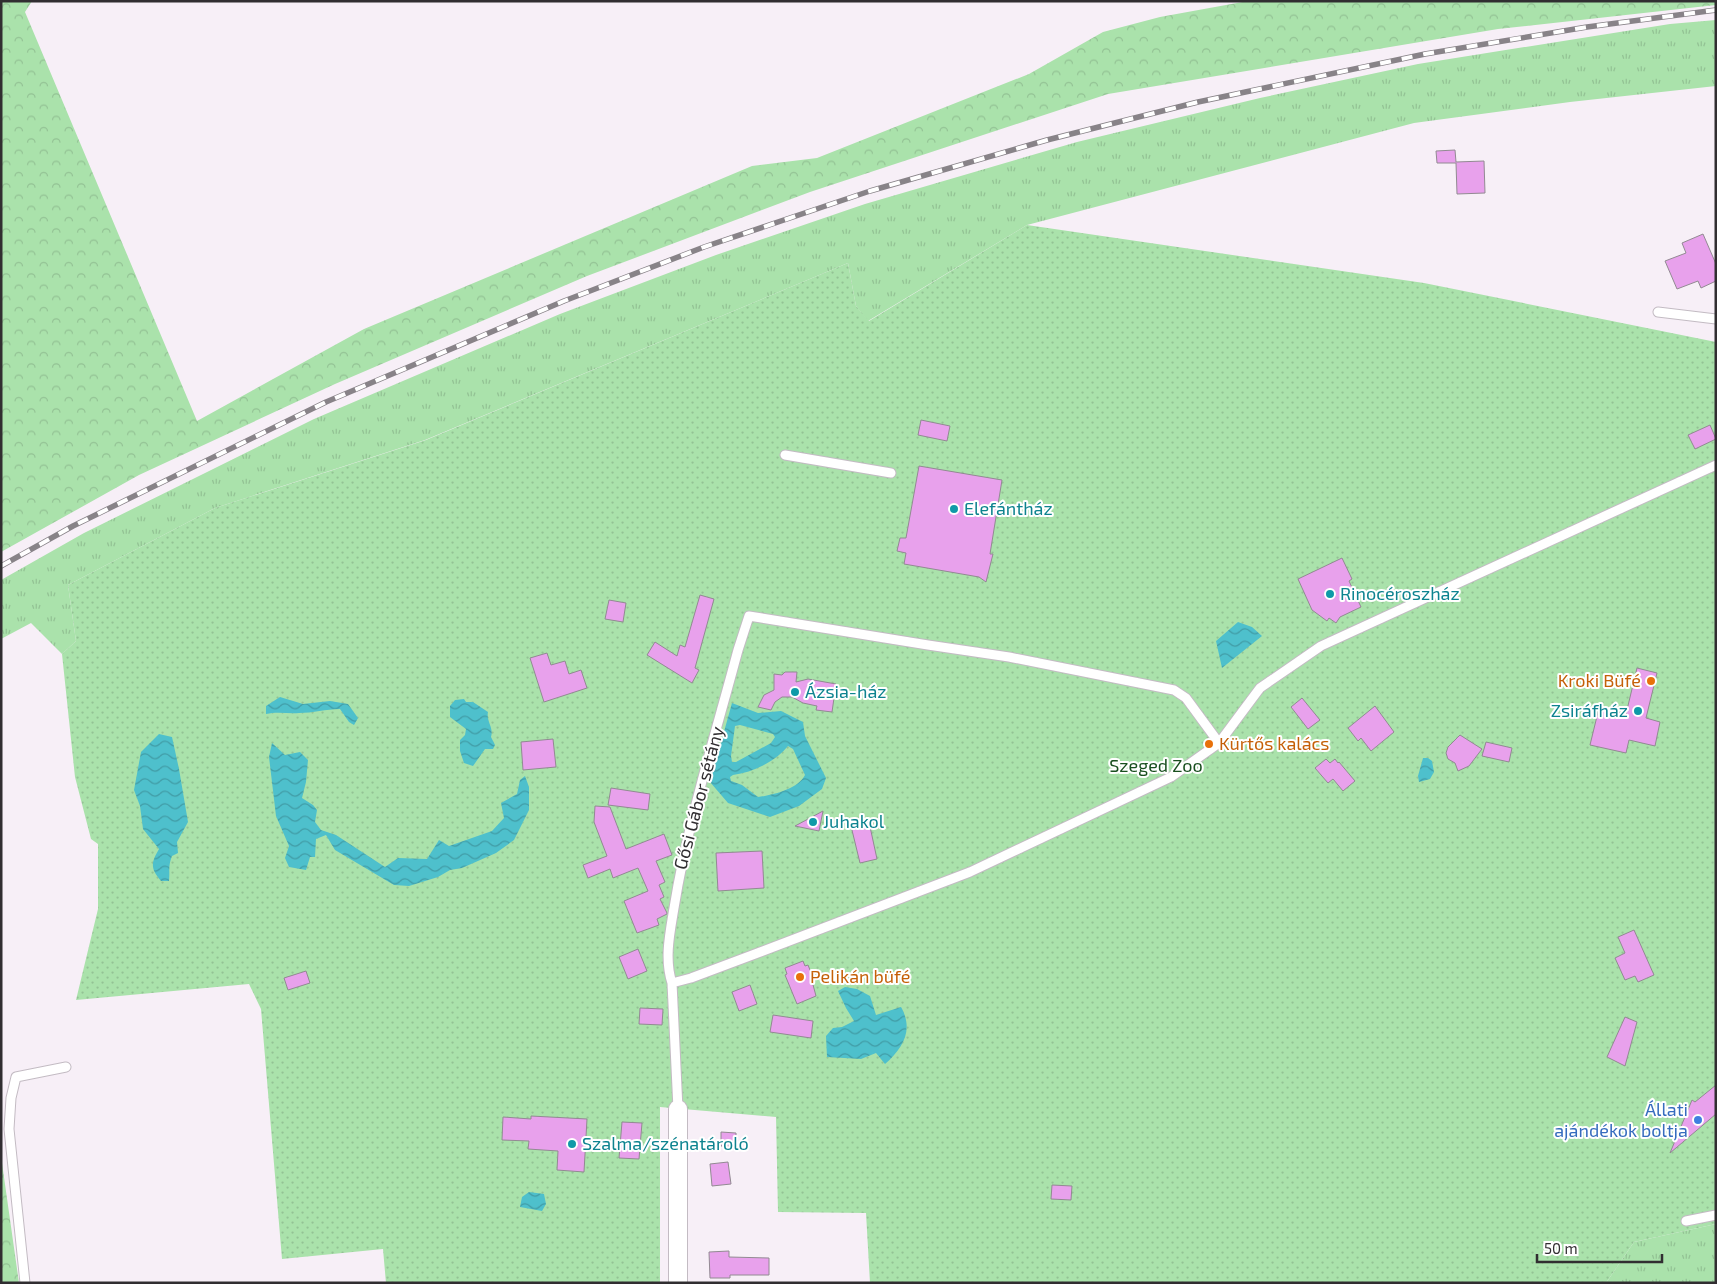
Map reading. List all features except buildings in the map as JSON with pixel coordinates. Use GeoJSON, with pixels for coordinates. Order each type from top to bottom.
{"type":"FeatureCollection","features":[{"type":"Feature","properties":{"kind":"street"},"geometry":{"type":"LineString","coordinates":[[678,1108],[678,1283]]}},
{"type":"Feature","properties":{"kind":"lane"},"geometry":{"type":"LineString","coordinates":[[1658,312],[1716,320]]}},
{"type":"Feature","properties":{"kind":"lane"},"geometry":{"type":"LineString","coordinates":[[785,455],[891,474]]}},
{"type":"Feature","properties":{"kind":"lane"},"geometry":{"type":"LineString","coordinates":[[672,983],[691,978],[970,872],[1171,776],[1220,743],[1260,688],[1321,646],[1716,465]]}},
{"type":"Feature","properties":{"kind":"lane","name":"Gősi Gábor sétány"},"geometry":{"type":"LineString","coordinates":[[678,1108],[672,983],[668,971],[671,929],[681,863],[738,650],[749,616],[1009,657],[1174,690],[1186,698],[1220,743]]}},
{"type":"Feature","properties":{"kind":"lane"},"geometry":{"type":"LineString","coordinates":[[25,1283],[9,1129],[10,1098],[16,1077],[66,1067]]}},
{"type":"Feature","properties":{"kind":"lane"},"geometry":{"type":"LineString","coordinates":[[1686,1221],[1716,1215]]}},
{"type":"Feature","properties":{"kind":"green space"},"geometry":{"type":"Polygon","coordinates":[[[1,1],[32,1],[25,12],[197,421],[364,329],[752,166],[817,158],[1029,74],[1103,32],[1160,17],[1248,1],[1716,1],[1716,5],[1498,29],[1108,94],[810,192],[587,276],[335,384],[139,475],[1,552],[1,1]]]}},
{"type":"Feature","properties":{"kind":"green space"},"geometry":{"type":"Polygon","coordinates":[[[1716,20],[1716,86],[1570,102],[1414,123],[1027,225],[868,321],[856,306],[848,263],[425,440],[215,508],[68,585],[76,641],[62,654],[31,623],[1,639],[1,580],[84,533],[314,419],[560,314],[716,255],[865,204],[1077,142],[1260,98],[1418,64],[1670,24],[1716,20]]]}},
{"type":"Feature","properties":{"kind":"green space","name":"Szeged Zoo"},"geometry":{"type":"Polygon","coordinates":[[[1027,225],[1424,283],[1716,342],[1716,1224],[1634,1242],[1606,1283],[870,1283],[866,1213],[778,1212],[776,1117],[660,1107],[660,1283],[386,1283],[383,1249],[282,1259],[261,1009],[249,984],[76,1000],[98,909],[98,844],[91,839],[75,777],[62,654],[76,641],[68,585],[215,508],[426,440],[848,263],[856,306],[869,321],[1027,225]]]}},
{"type":"Feature","properties":{"kind":"green space"},"geometry":{"type":"Polygon","coordinates":[[[1,1156],[19,1283],[1,1283],[1,1156]]]}},
{"type":"Feature","properties":{"kind":"green space"},"geometry":{"type":"Polygon","coordinates":[[[1716,1224],[1716,1283],[1606,1283],[1634,1242],[1716,1224]]]}},
{"type":"Feature","properties":{"kind":"water"},"geometry":{"type":"Polygon","coordinates":[[[1238,622],[1252,627],[1262,636],[1222,668],[1216,641],[1238,622]]]}},
{"type":"Feature","properties":{"kind":"water"},"geometry":{"type":"Polygon","coordinates":[[[280,697],[303,704],[330,701],[348,704],[358,718],[354,725],[349,722],[340,709],[304,713],[266,714],[266,706],[280,697]]]}},
{"type":"Feature","properties":{"kind":"water"},"geometry":{"type":"Polygon","coordinates":[[[464,699],[466,702],[473,702],[488,712],[492,731],[491,737],[495,745],[493,749],[485,749],[473,766],[464,763],[460,751],[460,740],[465,735],[466,729],[450,717],[450,706],[455,700],[464,699]]]}},
{"type":"Feature","properties":{"kind":"water"},"geometry":{"type":"Polygon","coordinates":[[[732,703],[758,713],[781,711],[803,722],[805,736],[826,778],[822,789],[799,806],[770,817],[728,803],[710,782],[732,703]],[[740,725],[735,726],[732,762],[736,762],[771,743],[775,737],[773,734],[740,725]],[[788,746],[777,757],[763,765],[733,775],[730,777],[731,781],[742,785],[758,797],[791,788],[802,780],[805,775],[793,749],[788,746]]]}},
{"type":"Feature","properties":{"kind":"water"},"geometry":{"type":"Polygon","coordinates":[[[159,734],[172,737],[188,822],[177,842],[178,853],[172,856],[169,881],[161,881],[153,869],[154,858],[159,849],[143,829],[140,806],[134,790],[141,752],[159,734]]]}},
{"type":"Feature","properties":{"kind":"water"},"geometry":{"type":"Polygon","coordinates":[[[272,743],[285,755],[300,752],[308,760],[302,798],[317,810],[315,822],[321,830],[336,835],[385,867],[398,858],[427,859],[439,840],[449,846],[492,831],[504,818],[501,803],[517,794],[520,780],[525,776],[529,787],[529,810],[514,840],[496,853],[462,868],[450,870],[438,877],[409,886],[394,885],[335,850],[326,835],[316,839],[315,857],[310,857],[306,870],[289,867],[285,858],[289,846],[276,816],[269,757],[272,743]]]}},
{"type":"Feature","properties":{"kind":"water"},"geometry":{"type":"Polygon","coordinates":[[[1423,758],[1428,758],[1432,761],[1434,772],[1430,779],[1419,782],[1418,776],[1423,758]]]}},
{"type":"Feature","properties":{"kind":"water"},"geometry":{"type":"Polygon","coordinates":[[[845,987],[857,989],[870,996],[876,1015],[901,1007],[907,1023],[905,1038],[897,1052],[885,1064],[876,1053],[861,1059],[827,1057],[826,1036],[833,1028],[842,1027],[854,1021],[838,991],[845,987]]]}},
{"type":"Feature","properties":{"kind":"water"},"geometry":{"type":"Polygon","coordinates":[[[529,1192],[544,1194],[546,1204],[542,1211],[520,1207],[522,1197],[529,1192]]]}},
{"type":"Feature","properties":{"kind":"railway"},"geometry":{"type":"LineString","coordinates":[[1,566],[73,526],[326,402],[564,301],[704,247],[870,191],[1047,140],[1198,102],[1425,54],[1587,27],[1716,10]]}},
{"type":"Feature","properties":{"kind":"place","name":"Elefántház"},"geometry":{"type":"Point","coordinates":[954,509]}},
{"type":"Feature","properties":{"kind":"place","name":"Rinocéroszház"},"geometry":{"type":"Point","coordinates":[1330,594]}},
{"type":"Feature","properties":{"kind":"place","name":"Kroki Büfé"},"geometry":{"type":"Point","coordinates":[1651,681]}},
{"type":"Feature","properties":{"kind":"place","name":"Ázsia-ház"},"geometry":{"type":"Point","coordinates":[795,692]}},
{"type":"Feature","properties":{"kind":"place","name":"Zsiráfház"},"geometry":{"type":"Point","coordinates":[1638,711]}},
{"type":"Feature","properties":{"kind":"place","name":"Kürtős kalács"},"geometry":{"type":"Point","coordinates":[1209,744]}},
{"type":"Feature","properties":{"kind":"place","name":"Juhakol"},"geometry":{"type":"Point","coordinates":[813,822]}},
{"type":"Feature","properties":{"kind":"place","name":"Pelikán büfé"},"geometry":{"type":"Point","coordinates":[800,977]}},
{"type":"Feature","properties":{"kind":"place","name":"Állati ajándékok boltja"},"geometry":{"type":"Point","coordinates":[1698,1120]}},
{"type":"Feature","properties":{"kind":"place","name":"Szalma/szénatároló"},"geometry":{"type":"Point","coordinates":[572,1144]}}]}
